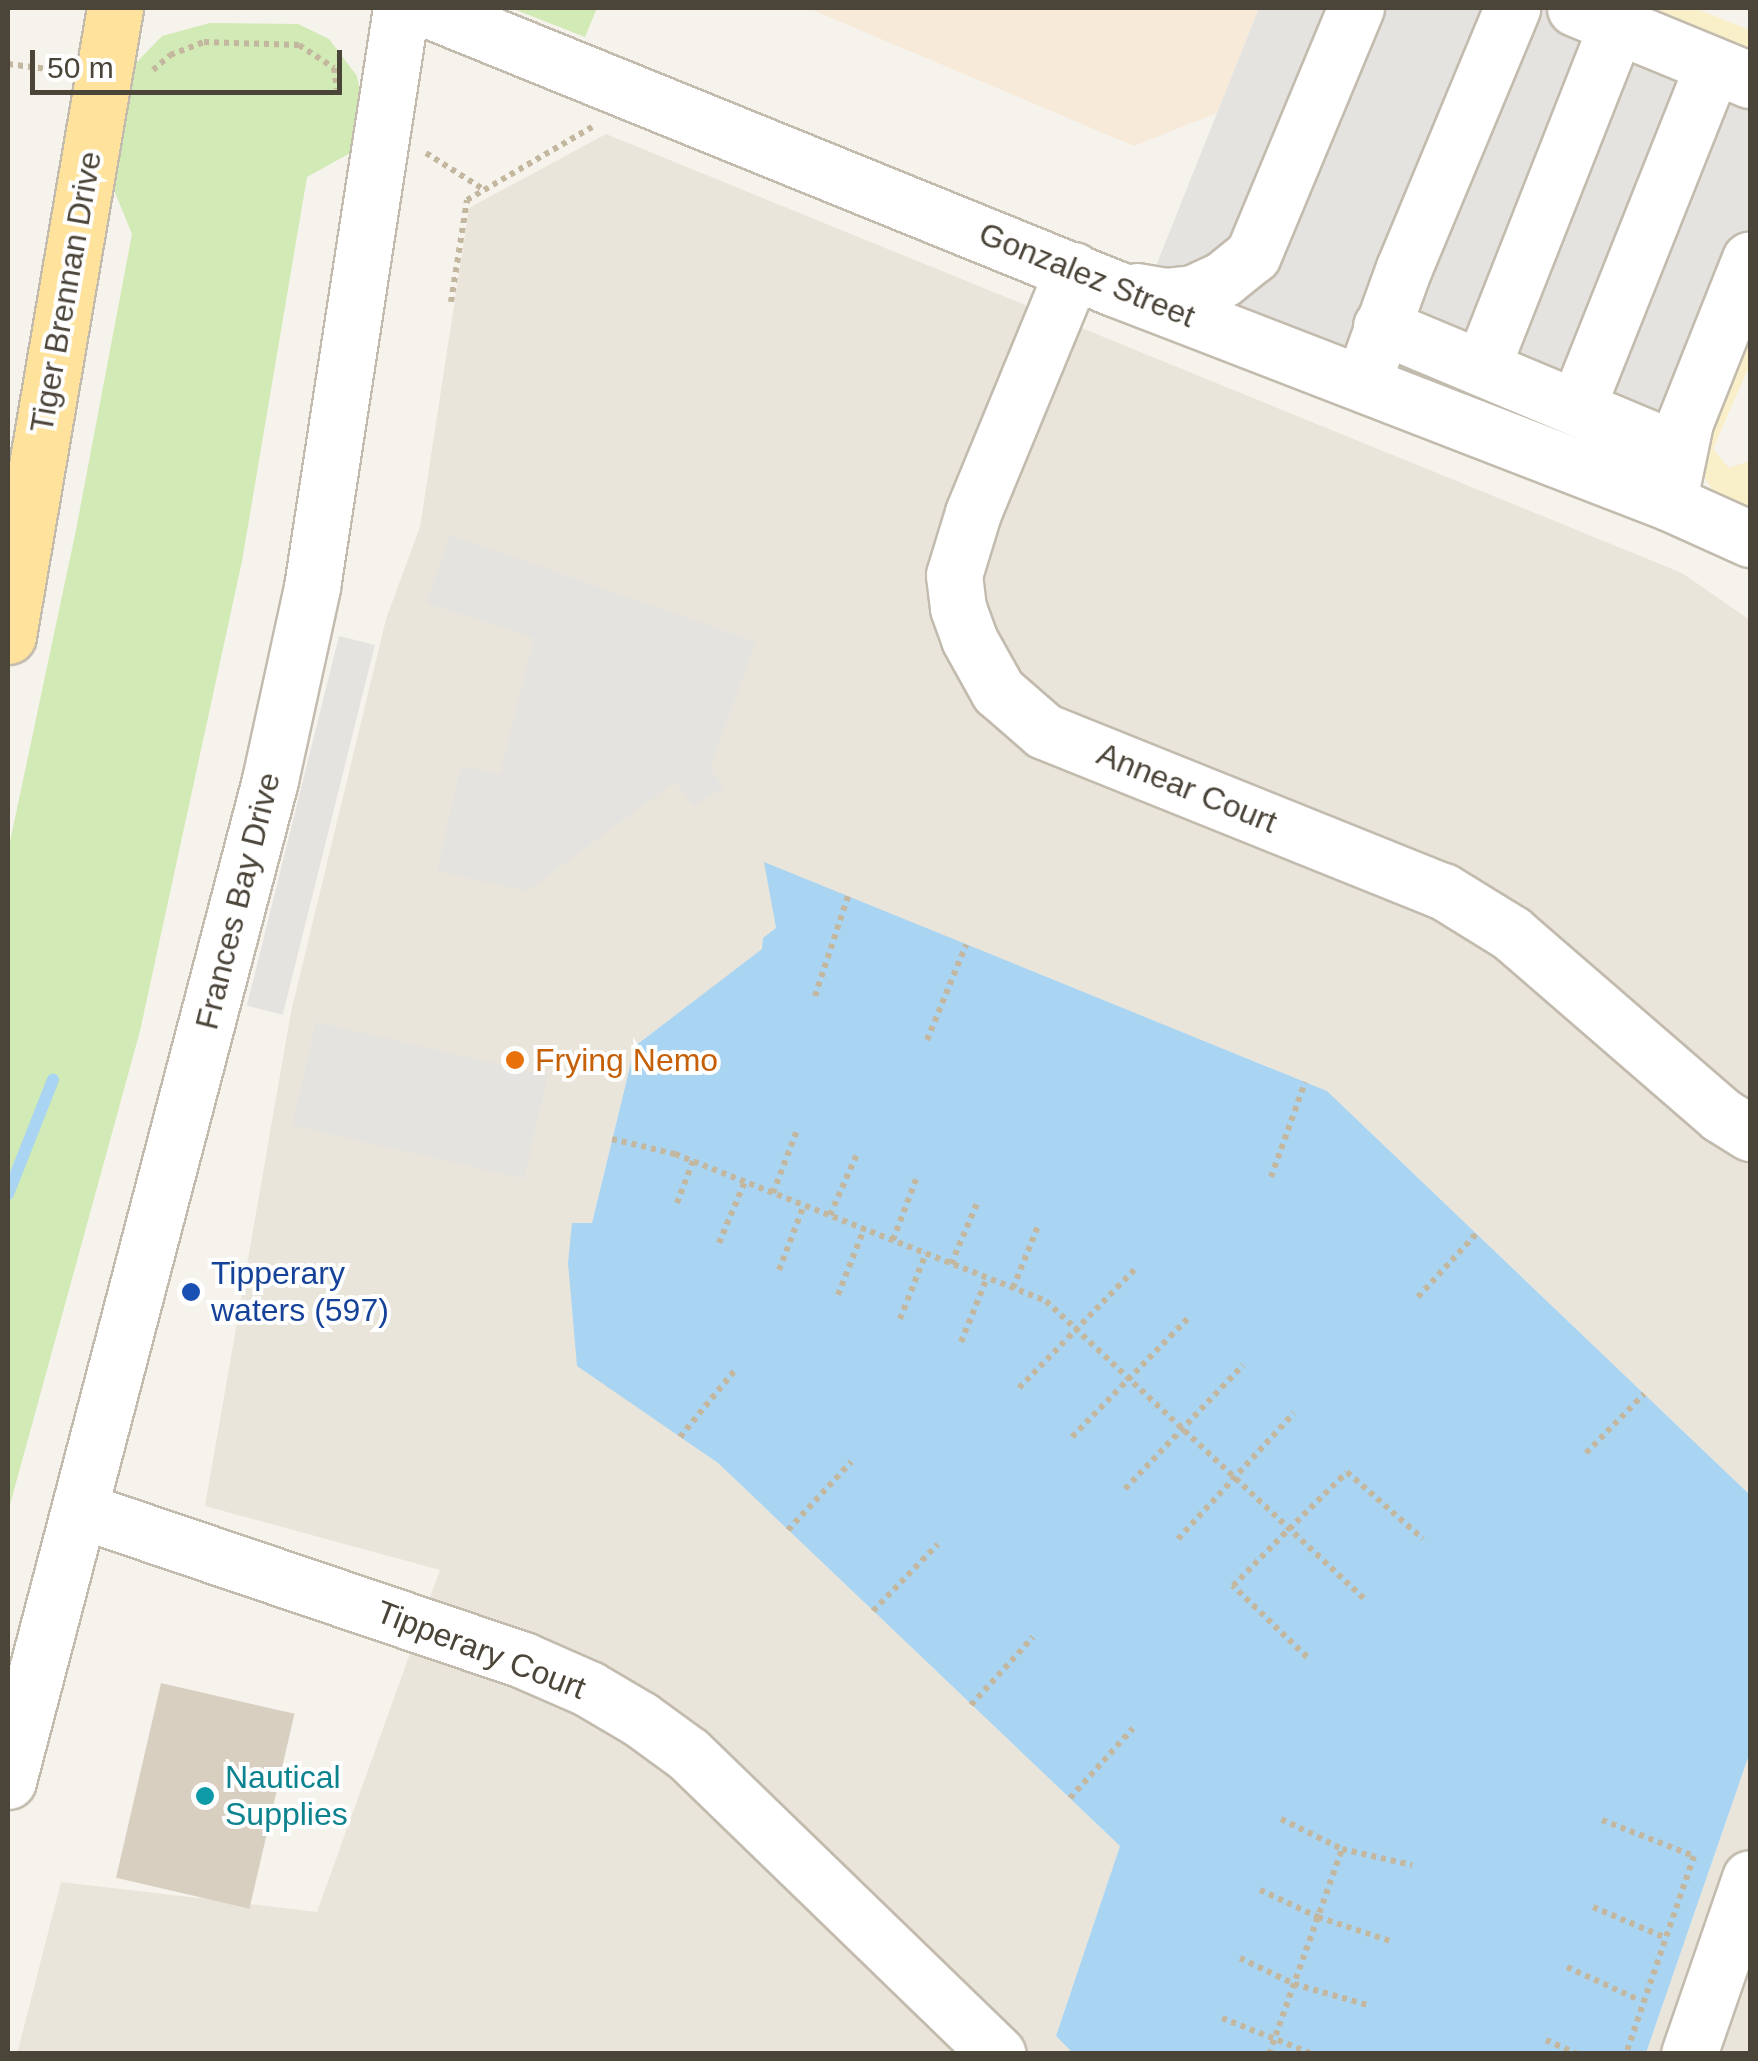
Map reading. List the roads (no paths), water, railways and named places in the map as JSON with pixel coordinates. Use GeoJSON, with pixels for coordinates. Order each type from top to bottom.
{"type":"FeatureCollection","features":[{"type":"Feature","properties":{"kind":"main road","name":"Tiger Brennan Drive"},"geometry":{"type":"LineString","coordinates":[[8,636],[115,8]]}},
{"type":"Feature","properties":{"kind":"street","name":"Frances Bay Drive"},"geometry":{"type":"LineString","coordinates":[[8,1781],[270,780],[308,606],[402,8]]}},
{"type":"Feature","properties":{"kind":"street","name":"Gonzalez Street"},"geometry":{"type":"LineString","coordinates":[[424,8],[1094,279],[1670,503],[1750,539]]}},
{"type":"Feature","properties":{"kind":"street"},"geometry":{"type":"LineString","coordinates":[[1094,279],[1165,296],[1193,293],[1223,279],[1254,255],[1356,8]]}},
{"type":"Feature","properties":{"kind":"street"},"geometry":{"type":"LineString","coordinates":[[1363,381],[1381,326],[1512,8]]}},
{"type":"Feature","properties":{"kind":"street"},"geometry":{"type":"LineString","coordinates":[[1482,368],[1596,16],[1732,72],[1578,407]]}},
{"type":"Feature","properties":{"kind":"street"},"geometry":{"type":"LineString","coordinates":[[1254,255],[1268,315],[1283,343],[1304,361]]}},
{"type":"Feature","properties":{"kind":"street"},"geometry":{"type":"LineString","coordinates":[[1670,503],[1684,422],[1750,259]]}},
{"type":"Feature","properties":{"kind":"street","name":"Annear Court"},"geometry":{"type":"LineString","coordinates":[[1094,279],[973,513],[954,575],[958,608],[969,639],[998,691],[1044,731],[1444,891],[1510,933],[1721,1114],[1750,1132]]}},
{"type":"Feature","properties":{"kind":"street"},"geometry":{"type":"LineString","coordinates":[[1381,326],[1678,450]]}},
{"type":"Feature","properties":{"kind":"street","name":"Tipperary Court"},"geometry":{"type":"LineString","coordinates":[[80,1510],[522,1660],[589,1689],[640,1719],[688,1754],[998,2054]]}},
{"type":"Feature","properties":{"kind":"street"},"geometry":{"type":"LineString","coordinates":[[1689,2054],[1750,1878]]}},
{"type":"Feature","properties":{"kind":"water"},"geometry":{"type":"Polygon","coordinates":[[[764,862],[1327,1091],[1750,1495],[1750,1752],[1646,2053],[1074,2054],[1056,2036],[1120,1846],[718,1463],[577,1366],[568,1263],[572,1223],[592,1223],[635,1046],[762,949],[763,938],[776,928],[764,862]]]}},
{"type":"Feature","properties":{"kind":"waterway"},"geometry":{"type":"LineString","coordinates":[[8,1194],[53,1080]]}},
{"type":"Feature","properties":{"kind":"place","name":"Frying Nemo"},"geometry":{"type":"Point","coordinates":[515,1060]}},
{"type":"Feature","properties":{"kind":"place","name":"Tipperary waters (597)"},"geometry":{"type":"Point","coordinates":[191,1292]}},
{"type":"Feature","properties":{"kind":"place","name":"Nautical Supplies"},"geometry":{"type":"Point","coordinates":[205,1796]}}]}
